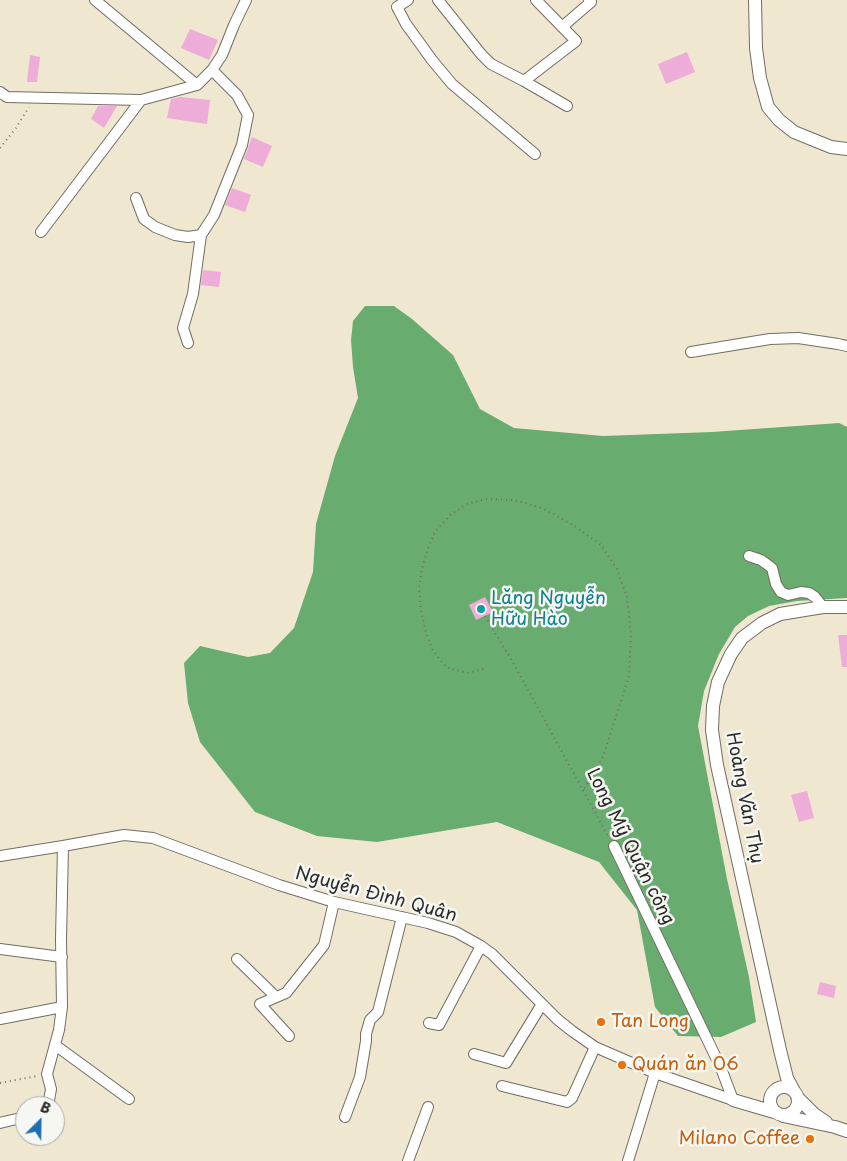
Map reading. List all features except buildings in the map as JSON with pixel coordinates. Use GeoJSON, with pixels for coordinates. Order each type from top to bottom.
{"type":"FeatureCollection","features":[{"type":"Feature","properties":{"kind":"main road"},"geometry":{"type":"LineString","coordinates":[[755,0],[756,48],[760,78],[768,106],[794,132],[831,146],[847,149]]}},
{"type":"Feature","properties":{"kind":"main road","name":"Hoàng Văn Thụ"},"geometry":{"type":"LineString","coordinates":[[841,1129],[814,1114],[796,1095],[787,1078],[717,765],[712,730],[713,706],[718,682],[731,654],[742,638],[780,614],[823,607],[847,607]]}},
{"type":"Feature","properties":{"kind":"main road","name":"Hoàng Văn Thụ"},"geometry":{"type":"LineString","coordinates":[[774,1092],[780,1076],[780,1050]]}},
{"type":"Feature","properties":{"kind":"main road"},"geometry":{"type":"LineString","coordinates":[[733,1100],[756,1099],[785,1087],[790,1088],[796,1095],[798,1105],[796,1110],[793,1113],[778,1114],[770,1103],[774,1092]]}},
{"type":"Feature","properties":{"kind":"main road","name":"Hoàng Văn Thụ"},"geometry":{"type":"LineString","coordinates":[[733,1100],[778,1114],[841,1129]]}},
{"type":"Feature","properties":{"kind":"street"},"geometry":{"type":"LineString","coordinates":[[95,0],[197,86]]}},
{"type":"Feature","properties":{"kind":"street"},"geometry":{"type":"LineString","coordinates":[[0,92],[7,97],[141,100],[197,86],[212,70],[222,54],[246,0]]}},
{"type":"Feature","properties":{"kind":"street"},"geometry":{"type":"LineString","coordinates":[[408,0],[397,7],[406,24],[432,60],[452,84],[536,154]]}},
{"type":"Feature","properties":{"kind":"street"},"geometry":{"type":"LineString","coordinates":[[438,0],[491,64],[567,106]]}},
{"type":"Feature","properties":{"kind":"street"},"geometry":{"type":"LineString","coordinates":[[524,81],[576,41],[536,0]]}},
{"type":"Feature","properties":{"kind":"street"},"geometry":{"type":"LineString","coordinates":[[562,27],[591,2],[589,0]]}},
{"type":"Feature","properties":{"kind":"street"},"geometry":{"type":"LineString","coordinates":[[188,343],[182,328],[193,294],[201,235],[214,215],[242,145],[248,115],[237,95],[212,70]]}},
{"type":"Feature","properties":{"kind":"street"},"geometry":{"type":"LineString","coordinates":[[42,232],[141,100]]}},
{"type":"Feature","properties":{"kind":"street"},"geometry":{"type":"LineString","coordinates":[[136,198],[144,219],[156,226],[175,235],[188,237],[201,235]]}},
{"type":"Feature","properties":{"kind":"street"},"geometry":{"type":"LineString","coordinates":[[691,352],[770,339],[798,338],[847,346]]}},
{"type":"Feature","properties":{"kind":"street"},"geometry":{"type":"LineString","coordinates":[[749,556],[761,560],[772,568],[776,584],[781,592],[788,595],[801,592],[809,593],[815,596],[823,607]]}},
{"type":"Feature","properties":{"kind":"street","name":"Nguyễn Đình Quân"},"geometry":{"type":"LineString","coordinates":[[1,856],[124,835],[153,838],[280,885],[334,902],[402,916],[456,932],[492,954],[542,1004],[572,1031],[595,1048],[655,1073],[733,1100]]}},
{"type":"Feature","properties":{"kind":"street"},"geometry":{"type":"LineString","coordinates":[[50,1096],[51,1090],[47,1074],[59,1030],[62,1007],[63,846]]}},
{"type":"Feature","properties":{"kind":"street","name":"Long Mỹ Quận công"},"geometry":{"type":"LineString","coordinates":[[614,846],[720,1068],[733,1100]]}},
{"type":"Feature","properties":{"kind":"street"},"geometry":{"type":"LineString","coordinates":[[289,1036],[260,1004],[286,993],[324,945],[334,902]]}},
{"type":"Feature","properties":{"kind":"street"},"geometry":{"type":"LineString","coordinates":[[345,1117],[360,1078],[366,1034],[370,1020],[378,1012],[402,916]]}},
{"type":"Feature","properties":{"kind":"street"},"geometry":{"type":"LineString","coordinates":[[429,1023],[438,1025],[481,946]]}},
{"type":"Feature","properties":{"kind":"street"},"geometry":{"type":"LineString","coordinates":[[0,949],[62,957]]}},
{"type":"Feature","properties":{"kind":"street"},"geometry":{"type":"LineString","coordinates":[[237,959],[276,997]]}},
{"type":"Feature","properties":{"kind":"street"},"geometry":{"type":"LineString","coordinates":[[474,1054],[506,1063],[542,1004]]}},
{"type":"Feature","properties":{"kind":"street"},"geometry":{"type":"LineString","coordinates":[[0,1019],[62,1007]]}},
{"type":"Feature","properties":{"kind":"street"},"geometry":{"type":"LineString","coordinates":[[54,1045],[129,1099]]}},
{"type":"Feature","properties":{"kind":"street"},"geometry":{"type":"LineString","coordinates":[[502,1086],[567,1102],[572,1098],[595,1048]]}},
{"type":"Feature","properties":{"kind":"street"},"geometry":{"type":"LineString","coordinates":[[628,1161],[655,1073]]}},
{"type":"Feature","properties":{"kind":"street"},"geometry":{"type":"LineString","coordinates":[[408,1161],[428,1107]]}},
{"type":"Feature","properties":{"kind":"street"},"geometry":{"type":"LineString","coordinates":[[0,1123],[15,1119]]}},
{"type":"Feature","properties":{"kind":"path"},"geometry":{"type":"LineString","coordinates":[[0,148],[16,128],[36,97]]}},
{"type":"Feature","properties":{"kind":"path"},"geometry":{"type":"LineString","coordinates":[[483,669],[467,673],[446,667],[433,651],[421,610],[419,588],[422,568],[435,532],[450,515],[467,504],[486,499],[514,500],[542,508],[573,525],[601,545],[617,569],[627,597],[632,636],[629,676],[605,751],[599,765],[583,790]]}},
{"type":"Feature","properties":{"kind":"path","name":"Long Mỹ Quận công"},"geometry":{"type":"LineString","coordinates":[[485,616],[515,666],[614,846]]}},
{"type":"Feature","properties":{"kind":"path"},"geometry":{"type":"LineString","coordinates":[[0,1083],[47,1074]]}},
{"type":"Feature","properties":{"kind":"green space"},"geometry":{"type":"Polygon","coordinates":[[[365,306],[394,306],[412,319],[453,355],[480,409],[514,428],[603,436],[712,432],[839,423],[847,427],[847,598],[797,601],[769,606],[748,616],[735,627],[719,654],[704,691],[698,726],[727,879],[749,977],[756,1022],[721,1037],[678,1036],[655,1007],[637,910],[599,862],[497,822],[377,842],[317,836],[255,812],[200,742],[188,703],[184,663],[200,646],[248,657],[270,653],[294,628],[313,572],[316,524],[335,456],[358,398],[351,340],[353,321],[365,306]]]}},
{"type":"Feature","properties":{"kind":"place","name":"Lăng Nguyễn Hữu Hào"},"geometry":{"type":"Point","coordinates":[481,609]}},
{"type":"Feature","properties":{"kind":"place","name":"Tan Long"},"geometry":{"type":"Point","coordinates":[601,1022]}},
{"type":"Feature","properties":{"kind":"place","name":"Quán ăn 06"},"geometry":{"type":"Point","coordinates":[622,1065]}},
{"type":"Feature","properties":{"kind":"place","name":"Milano Coffee"},"geometry":{"type":"Point","coordinates":[810,1139]}}]}
